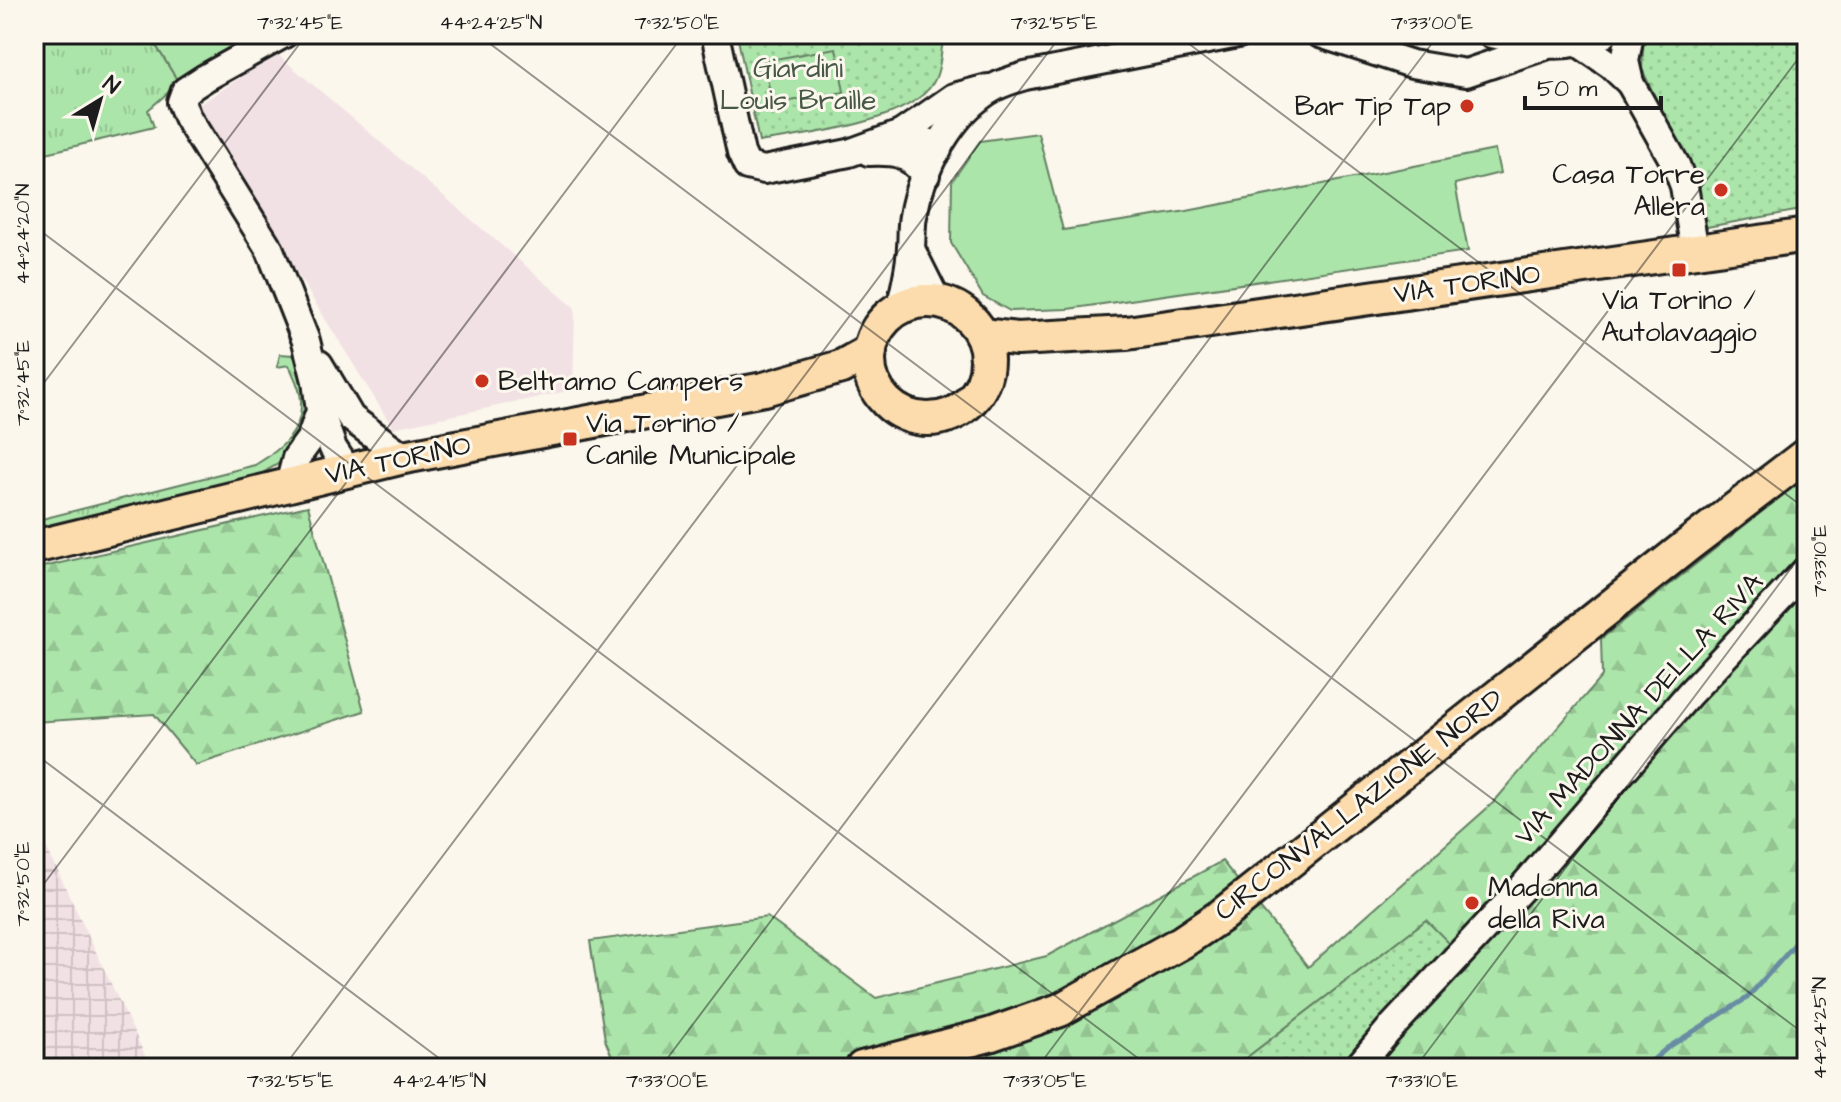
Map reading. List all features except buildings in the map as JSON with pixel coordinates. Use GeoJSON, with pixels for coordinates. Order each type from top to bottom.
{"type":"FeatureCollection","features":[{"type":"Feature","properties":{"kind":"main road","name":"VIA TORINO"},"geometry":{"type":"LineString","coordinates":[[985,351],[1017,339],[1127,333],[1807,235]]}},
{"type":"Feature","properties":{"kind":"main road"},"geometry":{"type":"LineString","coordinates":[[937,301],[959,309],[976,325],[985,351],[984,382],[972,401],[961,410],[934,419],[906,415],[894,408],[875,387],[870,370],[870,351],[880,326],[900,308],[918,302],[937,301]]}},
{"type":"Feature","properties":{"kind":"main road","name":"VIA TORINO"},"geometry":{"type":"LineString","coordinates":[[34,547],[404,457],[764,389],[841,367],[870,351]]}},
{"type":"Feature","properties":{"kind":"main road","name":"VIA TORINO"},"geometry":{"type":"LineString","coordinates":[[764,389],[853,383],[875,387]]}},
{"type":"Feature","properties":{"kind":"main road","name":"CIRCONVALLAZIONE NORD"},"geometry":{"type":"LineString","coordinates":[[862,1068],[989,1035],[1060,1010],[1182,942],[1222,915],[1807,454]]}},
{"type":"Feature","properties":{"kind":"street"},"geometry":{"type":"LineString","coordinates":[[284,34],[185,91],[181,102],[187,117],[270,250],[306,341],[320,411],[333,448],[348,471]]}},
{"type":"Feature","properties":{"kind":"street"},"geometry":{"type":"LineString","coordinates":[[715,34],[741,153],[747,166],[764,170],[849,153],[901,134],[954,97],[1025,76],[1238,34]]}},
{"type":"Feature","properties":{"kind":"street"},"geometry":{"type":"LineString","coordinates":[[1320,34],[1412,64],[1466,73],[1545,46],[1592,39],[1602,58],[1630,83]]}},
{"type":"Feature","properties":{"kind":"street"},"geometry":{"type":"LineString","coordinates":[[1491,34],[1545,46]]}},
{"type":"Feature","properties":{"kind":"street"},"geometry":{"type":"LineString","coordinates":[[1630,34],[1625,61],[1630,83],[1667,148],[1684,186],[1695,251]]}},
{"type":"Feature","properties":{"kind":"street"},"geometry":{"type":"LineString","coordinates":[[900,308],[911,249],[913,216],[926,175],[956,122],[996,86]]}},
{"type":"Feature","properties":{"kind":"street"},"geometry":{"type":"LineString","coordinates":[[901,134],[927,142],[938,150]]}},
{"type":"Feature","properties":{"kind":"street"},"geometry":{"type":"LineString","coordinates":[[849,153],[896,151],[908,157],[926,175]]}},
{"type":"Feature","properties":{"kind":"street"},"geometry":{"type":"LineString","coordinates":[[911,249],[937,301]]}},
{"type":"Feature","properties":{"kind":"street"},"geometry":{"type":"LineString","coordinates":[[306,341],[351,418],[404,457]]}},
{"type":"Feature","properties":{"kind":"street"},"geometry":{"type":"LineString","coordinates":[[289,485],[296,458],[310,439],[320,411]]}},
{"type":"Feature","properties":{"kind":"street"},"geometry":{"type":"LineString","coordinates":[[348,471],[352,444],[351,418]]}},
{"type":"Feature","properties":{"kind":"street","name":"VIA MADONNA DELLA RIVA"},"geometry":{"type":"LineString","coordinates":[[1357,1068],[1395,1022],[1521,889],[1689,694],[1807,569]]}},
{"type":"Feature","properties":{"kind":"shaded area"},"geometry":{"type":"Polygon","coordinates":[[[277,54],[575,308],[573,390],[393,428],[194,108],[277,54]]]}},
{"type":"Feature","properties":{"kind":"shaded area"},"geometry":{"type":"Polygon","coordinates":[[[34,821],[151,1068],[34,1068],[34,821]]]}},
{"type":"Feature","properties":{"kind":"green space"},"geometry":{"type":"Polygon","coordinates":[[[34,34],[149,34],[179,83],[148,110],[154,127],[34,156],[34,34]]]}},
{"type":"Feature","properties":{"kind":"green space"},"geometry":{"type":"Polygon","coordinates":[[[149,34],[260,34],[179,83],[149,34]]]}},
{"type":"Feature","properties":{"kind":"green space","name":"Giardini Louis Braille"},"geometry":{"type":"Polygon","coordinates":[[[737,34],[944,34],[936,78],[920,97],[902,108],[854,125],[759,142],[737,34]]]}},
{"type":"Feature","properties":{"kind":"green space"},"geometry":{"type":"Polygon","coordinates":[[[1644,34],[1807,34],[1807,209],[1701,228],[1694,180],[1642,69],[1644,34]]]}},
{"type":"Feature","properties":{"kind":"green space"},"geometry":{"type":"Polygon","coordinates":[[[836,48],[844,92],[772,104],[764,61],[836,48]]]}},
{"type":"Feature","properties":{"kind":"green space"},"geometry":{"type":"Polygon","coordinates":[[[1038,133],[1063,230],[1187,211],[1495,150],[1500,173],[1455,184],[1468,251],[1068,309],[1010,311],[983,296],[951,243],[952,181],[980,141],[1038,133]]]}},
{"type":"Feature","properties":{"kind":"green space"},"geometry":{"type":"Polygon","coordinates":[[[280,354],[293,355],[310,394],[305,427],[281,462],[243,485],[34,537],[34,521],[255,465],[273,453],[294,431],[301,412],[300,392],[289,365],[277,367],[280,354]]]}},
{"type":"Feature","properties":{"kind":"green space"},"geometry":{"type":"Polygon","coordinates":[[[1807,476],[1807,1068],[1353,1068],[1426,920],[1233,1068],[617,1068],[605,1040],[590,941],[767,917],[876,998],[1047,956],[1222,861],[1308,967],[1493,803],[1602,676],[1601,639],[1807,476]]]}},
{"type":"Feature","properties":{"kind":"green space"},"geometry":{"type":"Polygon","coordinates":[[[308,506],[364,711],[196,765],[154,714],[34,722],[34,569],[308,506]]]}},
{"type":"Feature","properties":{"kind":"green space"},"geometry":{"type":"Polygon","coordinates":[[[1426,920],[1456,950],[1353,1068],[1233,1068],[1426,920]]]}},
{"type":"Feature","properties":{"kind":"waterway"},"geometry":{"type":"LineString","coordinates":[[1644,1068],[1667,1048],[1747,998],[1807,931]]}},
{"type":"Feature","properties":{"kind":"place","name":"Bar Tip Tap"},"geometry":{"type":"Point","coordinates":[1467,106]}},
{"type":"Feature","properties":{"kind":"place","name":"Casa Torre Allera"},"geometry":{"type":"Point","coordinates":[1721,190]}},
{"type":"Feature","properties":{"kind":"place","name":"Via Torino / Autolavaggio"},"geometry":{"type":"Point","coordinates":[1679,270]}},
{"type":"Feature","properties":{"kind":"place","name":"Beltramo Campers"},"geometry":{"type":"Point","coordinates":[482,381]}},
{"type":"Feature","properties":{"kind":"place","name":"Via Torino / Canile Municipale"},"geometry":{"type":"Point","coordinates":[570,439]}},
{"type":"Feature","properties":{"kind":"place","name":"Madonna della Riva"},"geometry":{"type":"Point","coordinates":[1472,903]}}]}
